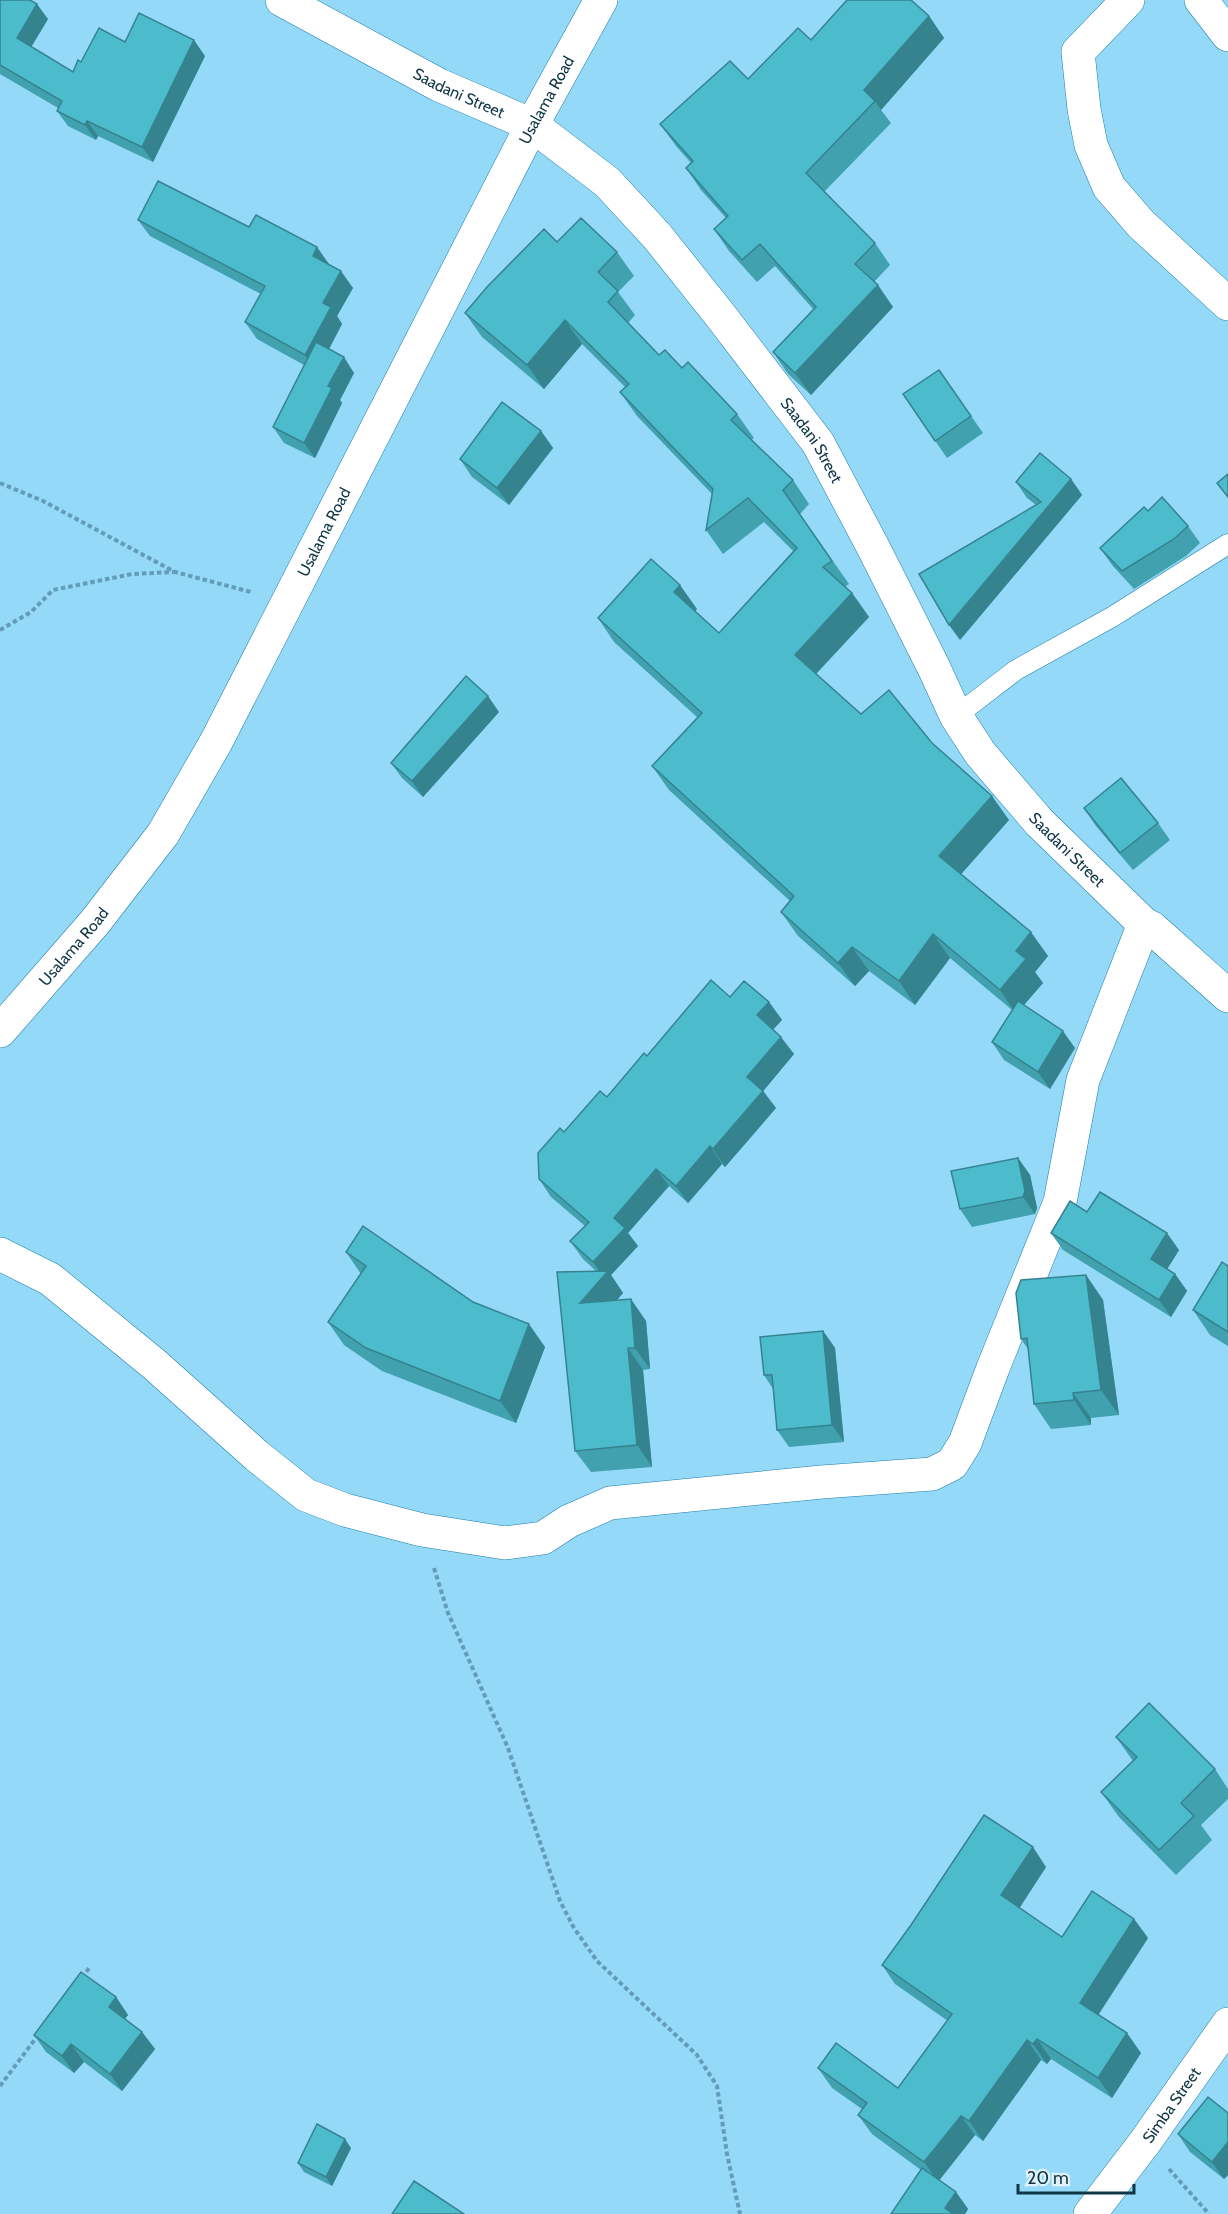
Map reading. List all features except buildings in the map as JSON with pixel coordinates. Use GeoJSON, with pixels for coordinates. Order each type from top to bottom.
{"type":"FeatureCollection","features":[{"type":"Feature","properties":{"kind":"street","name":"Saadani Street"},"geometry":{"type":"LineString","coordinates":[[282,0],[439,85],[532,125],[607,182],[657,236],[818,443],[873,547],[956,716],[981,753],[1039,822],[1144,924],[1152,928],[1228,996]]}},
{"type":"Feature","properties":{"kind":"street","name":"Usalama Road"},"geometry":{"type":"LineString","coordinates":[[0,1031],[95,922],[163,834],[216,742],[532,125],[600,0]]}},
{"type":"Feature","properties":{"kind":"street"},"geometry":{"type":"LineString","coordinates":[[1128,0],[1078,52],[1084,109],[1092,145],[1108,187],[1141,224],[1228,304]]}},
{"type":"Feature","properties":{"kind":"street"},"geometry":{"type":"LineString","coordinates":[[1201,2],[1228,35]]}},
{"type":"Feature","properties":{"kind":"street"},"geometry":{"type":"LineString","coordinates":[[0,1254],[50,1279],[154,1364],[257,1456],[306,1495],[345,1510],[422,1530],[505,1543],[543,1538],[569,1521],[609,1503],[822,1482],[932,1474],[952,1464],[965,1443],[1060,1202],[1083,1080],[1144,924]]}},
{"type":"Feature","properties":{"kind":"street","name":"Simba Street"},"geometry":{"type":"LineString","coordinates":[[1090,2214],[1145,2142],[1228,2024]]}},
{"type":"Feature","properties":{"kind":"lane"},"geometry":{"type":"LineString","coordinates":[[956,716],[1016,670],[1112,617],[1228,544]]}},
{"type":"Feature","properties":{"kind":"path"},"geometry":{"type":"LineString","coordinates":[[0,483],[43,501],[175,572],[288,600]]}},
{"type":"Feature","properties":{"kind":"path"},"geometry":{"type":"LineString","coordinates":[[0,630],[32,612],[53,590],[132,574],[175,572]]}},
{"type":"Feature","properties":{"kind":"path"},"geometry":{"type":"LineString","coordinates":[[422,1530],[448,1613],[508,1748],[560,1901],[574,1928],[597,1961],[697,2055],[717,2086],[727,2154],[740,2214]]}},
{"type":"Feature","properties":{"kind":"path"},"geometry":{"type":"LineString","coordinates":[[75,1986],[89,1968]]}},
{"type":"Feature","properties":{"kind":"path"},"geometry":{"type":"LineString","coordinates":[[0,2086],[41,2031]]}},
{"type":"Feature","properties":{"kind":"path"},"geometry":{"type":"LineString","coordinates":[[1145,2142],[1209,2214]]}}]}
